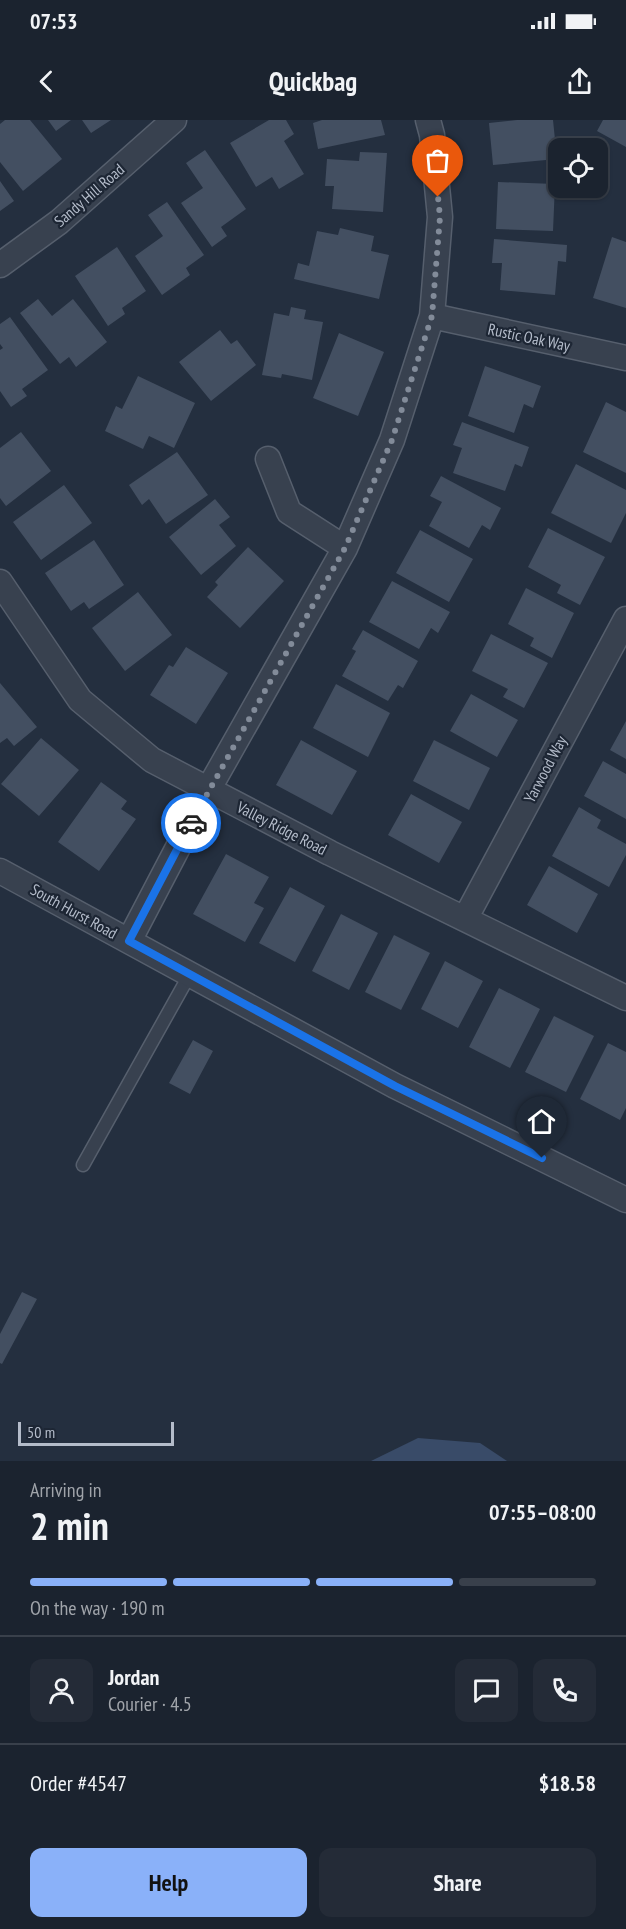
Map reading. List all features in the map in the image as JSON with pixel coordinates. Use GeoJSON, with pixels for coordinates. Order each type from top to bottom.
{"type":"FeatureCollection","features":[{"type":"Feature","properties":{"kind":"street","name":"Sandy Hill Road"},"geometry":{"type":"LineString","coordinates":[[0,265],[59,222],[174,120]]}},
{"type":"Feature","properties":{"kind":"street"},"geometry":{"type":"LineString","coordinates":[[129,941],[208,790],[345,548],[392,440],[432,316],[440,217],[432,135],[428,120]]}},
{"type":"Feature","properties":{"kind":"street","name":"Rustic Oak Way"},"geometry":{"type":"LineString","coordinates":[[432,316],[626,357]]}},
{"type":"Feature","properties":{"kind":"street"},"geometry":{"type":"LineString","coordinates":[[268,459],[289,512],[345,548]]}},
{"type":"Feature","properties":{"kind":"street","name":"Valley Ridge Road"},"geometry":{"type":"LineString","coordinates":[[0,582],[80,700],[152,760],[330,853],[626,998]]}},
{"type":"Feature","properties":{"kind":"street","name":"Yarwood Way"},"geometry":{"type":"LineString","coordinates":[[465,919],[626,620]]}},
{"type":"Feature","properties":{"kind":"street","name":"South Hurst Road"},"geometry":{"type":"LineString","coordinates":[[0,871],[395,1086],[626,1200]]}},
{"type":"Feature","properties":{"kind":"lane"},"geometry":{"type":"LineString","coordinates":[[83,1165],[190,974]]}},
{"type":"Feature","properties":{"kind":"water"},"geometry":{"type":"Polygon","coordinates":[[[418,1438],[480,1443],[507,1461],[371,1461],[418,1438]]]}},
{"type":"Feature","properties":{"kind":"building"},"geometry":{"type":"Polygon","coordinates":[[[5,120],[30,120],[62,159],[23,191],[0,162],[0,124],[5,120]]]}},
{"type":"Feature","properties":{"kind":"building"},"geometry":{"type":"Polygon","coordinates":[[[48,120],[71,120],[56,131],[48,120]]]}},
{"type":"Feature","properties":{"kind":"building"},"geometry":{"type":"Polygon","coordinates":[[[82,120],[111,120],[91,133],[82,120]]]}},
{"type":"Feature","properties":{"kind":"building"},"geometry":{"type":"Polygon","coordinates":[[[269,120],[286,120],[294,134],[284,141],[304,174],[279,189],[272,177],[256,187],[230,143],[269,120]]]}},
{"type":"Feature","properties":{"kind":"building"},"geometry":{"type":"Polygon","coordinates":[[[322,120],[381,120],[385,135],[318,149],[313,123],[322,120]]]}},
{"type":"Feature","properties":{"kind":"building"},"geometry":{"type":"Polygon","coordinates":[[[553,120],[555,138],[548,138],[548,160],[493,165],[489,123],[553,120]]]}},
{"type":"Feature","properties":{"kind":"building"},"geometry":{"type":"Polygon","coordinates":[[[603,120],[626,120],[626,147],[597,131],[603,120]]]}},
{"type":"Feature","properties":{"kind":"building"},"geometry":{"type":"Polygon","coordinates":[[[205,150],[246,209],[221,227],[227,236],[212,247],[181,203],[203,188],[186,163],[205,150]]]}},
{"type":"Feature","properties":{"kind":"building"},"geometry":{"type":"Polygon","coordinates":[[[360,152],[387,153],[383,212],[332,209],[334,186],[325,186],[327,159],[359,161],[360,152]]]}},
{"type":"Feature","properties":{"kind":"building"},"geometry":{"type":"Polygon","coordinates":[[[0,181],[14,201],[0,211],[0,181]]]}},
{"type":"Feature","properties":{"kind":"building"},"geometry":{"type":"Polygon","coordinates":[[[498,182],[548,184],[548,198],[554,198],[553,231],[496,229],[498,182]]]}},
{"type":"Feature","properties":{"kind":"building"},"geometry":{"type":"Polygon","coordinates":[[[167,202],[204,255],[186,268],[190,275],[162,295],[135,256],[163,236],[148,215],[167,202]]]}},
{"type":"Feature","properties":{"kind":"building"},"geometry":{"type":"Polygon","coordinates":[[[340,228],[374,236],[371,251],[389,255],[379,299],[294,279],[298,263],[309,266],[317,231],[338,235],[340,228]]]}},
{"type":"Feature","properties":{"kind":"building"},"geometry":{"type":"Polygon","coordinates":[[[612,237],[626,242],[626,308],[593,298],[612,237]]]}},
{"type":"Feature","properties":{"kind":"building"},"geometry":{"type":"Polygon","coordinates":[[[494,239],[567,245],[566,262],[558,261],[555,295],[500,290],[502,263],[492,263],[494,239]]]}},
{"type":"Feature","properties":{"kind":"building"},"geometry":{"type":"Polygon","coordinates":[[[117,247],[146,291],[122,308],[125,314],[108,326],[75,276],[117,247]]]}},
{"type":"Feature","properties":{"kind":"building"},"geometry":{"type":"Polygon","coordinates":[[[38,299],[52,316],[73,299],[107,342],[76,367],[69,357],[60,364],[20,313],[38,299]]]}},
{"type":"Feature","properties":{"kind":"building"},"geometry":{"type":"Polygon","coordinates":[[[291,307],[306,310],[304,319],[323,322],[312,380],[282,374],[281,378],[262,375],[274,313],[289,316],[291,307]]]}},
{"type":"Feature","properties":{"kind":"building"},"geometry":{"type":"Polygon","coordinates":[[[10,317],[48,370],[22,389],[27,396],[11,407],[0,391],[0,350],[3,348],[0,344],[0,324],[10,317]]]}},
{"type":"Feature","properties":{"kind":"building"},"geometry":{"type":"Polygon","coordinates":[[[220,330],[231,344],[237,340],[256,365],[211,401],[179,362],[220,330]]]}},
{"type":"Feature","properties":{"kind":"building"},"geometry":{"type":"Polygon","coordinates":[[[339,333],[384,352],[358,416],[313,398],[339,333]]]}},
{"type":"Feature","properties":{"kind":"building"},"geometry":{"type":"Polygon","coordinates":[[[485,366],[541,386],[533,408],[524,404],[514,433],[468,416],[485,366]]]}},
{"type":"Feature","properties":{"kind":"building"},"geometry":{"type":"Polygon","coordinates":[[[138,376],[195,403],[174,448],[149,436],[143,449],[105,431],[116,406],[122,409],[138,376]]]}},
{"type":"Feature","properties":{"kind":"building"},"geometry":{"type":"Polygon","coordinates":[[[606,402],[626,412],[626,473],[583,452],[606,402]]]}},
{"type":"Feature","properties":{"kind":"building"},"geometry":{"type":"Polygon","coordinates":[[[462,422],[529,447],[522,467],[515,464],[505,491],[453,473],[462,448],[453,445],[462,422]]]}},
{"type":"Feature","properties":{"kind":"building"},"geometry":{"type":"Polygon","coordinates":[[[21,432],[51,471],[6,506],[0,498],[0,448],[21,432]]]}},
{"type":"Feature","properties":{"kind":"building"},"geometry":{"type":"Polygon","coordinates":[[[177,452],[208,495],[166,524],[149,499],[142,505],[129,485],[177,452]]]}},
{"type":"Feature","properties":{"kind":"building"},"geometry":{"type":"Polygon","coordinates":[[[576,464],[626,490],[626,513],[611,543],[551,513],[576,464]]]}},
{"type":"Feature","properties":{"kind":"building"},"geometry":{"type":"Polygon","coordinates":[[[441,476],[501,508],[490,530],[482,525],[469,548],[429,526],[442,502],[430,496],[441,476]]]}},
{"type":"Feature","properties":{"kind":"building"},"geometry":{"type":"Polygon","coordinates":[[[64,485],[92,523],[41,560],[13,522],[64,485]]]}},
{"type":"Feature","properties":{"kind":"building"},"geometry":{"type":"Polygon","coordinates":[[[215,499],[230,517],[219,525],[236,546],[201,575],[169,537],[215,499]]]}},
{"type":"Feature","properties":{"kind":"building"},"geometry":{"type":"Polygon","coordinates":[[[548,528],[605,557],[580,605],[557,593],[561,585],[528,567],[548,528]]]}},
{"type":"Feature","properties":{"kind":"building"},"geometry":{"type":"Polygon","coordinates":[[[420,530],[473,559],[449,602],[396,573],[420,530]]]}},
{"type":"Feature","properties":{"kind":"building"},"geometry":{"type":"Polygon","coordinates":[[[94,540],[124,585],[89,609],[84,602],[71,611],[45,573],[94,540]]]}},
{"type":"Feature","properties":{"kind":"building"},"geometry":{"type":"Polygon","coordinates":[[[248,547],[284,581],[240,628],[207,597],[218,585],[215,582],[248,547]]]}},
{"type":"Feature","properties":{"kind":"building"},"geometry":{"type":"Polygon","coordinates":[[[392,581],[450,612],[438,633],[431,628],[419,649],[369,622],[392,581]]]}},
{"type":"Feature","properties":{"kind":"building"},"geometry":{"type":"Polygon","coordinates":[[[526,588],[574,613],[552,658],[530,646],[534,638],[508,624],[526,588]]]}},
{"type":"Feature","properties":{"kind":"building"},"geometry":{"type":"Polygon","coordinates":[[[138,592],[172,635],[125,671],[92,628],[138,592]]]}},
{"type":"Feature","properties":{"kind":"building"},"geometry":{"type":"Polygon","coordinates":[[[363,630],[418,661],[403,688],[398,685],[388,701],[342,676],[356,651],[352,649],[363,630]]]}},
{"type":"Feature","properties":{"kind":"building"},"geometry":{"type":"Polygon","coordinates":[[[491,634],[548,663],[524,708],[503,697],[508,689],[472,671],[491,634]]]}},
{"type":"Feature","properties":{"kind":"building"},"geometry":{"type":"Polygon","coordinates":[[[186,647],[228,673],[196,724],[150,695],[169,665],[173,667],[186,647]]]}},
{"type":"Feature","properties":{"kind":"building"},"geometry":{"type":"Polygon","coordinates":[[[0,683],[37,727],[14,746],[7,738],[0,743],[0,683]]]}},
{"type":"Feature","properties":{"kind":"building"},"geometry":{"type":"Polygon","coordinates":[[[336,684],[390,713],[368,757],[313,728],[336,684]]]}},
{"type":"Feature","properties":{"kind":"building"},"geometry":{"type":"Polygon","coordinates":[[[471,694],[518,720],[497,757],[450,731],[471,694]]]}},
{"type":"Feature","properties":{"kind":"building"},"geometry":{"type":"Polygon","coordinates":[[[626,721],[626,759],[610,750],[626,721]]]}},
{"type":"Feature","properties":{"kind":"building"},"geometry":{"type":"Polygon","coordinates":[[[41,738],[79,770],[39,816],[1,784],[41,738]]]}},
{"type":"Feature","properties":{"kind":"building"},"geometry":{"type":"Polygon","coordinates":[[[301,740],[357,771],[332,815],[276,785],[301,740]]]}},
{"type":"Feature","properties":{"kind":"building"},"geometry":{"type":"Polygon","coordinates":[[[434,740],[490,768],[469,810],[413,781],[434,740]]]}},
{"type":"Feature","properties":{"kind":"building"},"geometry":{"type":"Polygon","coordinates":[[[603,761],[626,774],[626,819],[584,796],[603,761]]]}},
{"type":"Feature","properties":{"kind":"building"},"geometry":{"type":"Polygon","coordinates":[[[101,782],[127,801],[121,809],[136,819],[99,871],[58,842],[101,782]]]}},
{"type":"Feature","properties":{"kind":"building"},"geometry":{"type":"Polygon","coordinates":[[[411,794],[462,822],[439,863],[388,835],[411,794]]]}},
{"type":"Feature","properties":{"kind":"building"},"geometry":{"type":"Polygon","coordinates":[[[579,807],[601,820],[597,828],[626,844],[626,855],[609,887],[552,856],[579,807]]]}},
{"type":"Feature","properties":{"kind":"building"},"geometry":{"type":"Polygon","coordinates":[[[226,854],[269,877],[254,903],[264,908],[245,942],[193,914],[226,854]]]}},
{"type":"Feature","properties":{"kind":"building"},"geometry":{"type":"Polygon","coordinates":[[[549,866],[598,894],[577,933],[527,905],[549,866]]]}},
{"type":"Feature","properties":{"kind":"building"},"geometry":{"type":"Polygon","coordinates":[[[290,887],[325,906],[295,962],[259,943],[290,887]]]}},
{"type":"Feature","properties":{"kind":"building"},"geometry":{"type":"Polygon","coordinates":[[[341,914],[378,933],[349,990],[312,971],[341,914]]]}},
{"type":"Feature","properties":{"kind":"building"},"geometry":{"type":"Polygon","coordinates":[[[394,935],[430,953],[401,1010],[365,992],[394,935]]]}},
{"type":"Feature","properties":{"kind":"building"},"geometry":{"type":"Polygon","coordinates":[[[445,961],[483,981],[458,1028],[421,1009],[445,961]]]}},
{"type":"Feature","properties":{"kind":"building"},"geometry":{"type":"Polygon","coordinates":[[[499,988],[540,1009],[510,1068],[469,1047],[499,988]]]}},
{"type":"Feature","properties":{"kind":"building"},"geometry":{"type":"Polygon","coordinates":[[[554,1016],[594,1036],[566,1092],[525,1072],[554,1016]]]}},
{"type":"Feature","properties":{"kind":"building"},"geometry":{"type":"Polygon","coordinates":[[[193,1040],[213,1051],[190,1094],[169,1083],[193,1040]]]}},
{"type":"Feature","properties":{"kind":"building"},"geometry":{"type":"Polygon","coordinates":[[[608,1043],[626,1052],[626,1108],[620,1120],[580,1099],[608,1043]]]}},
{"type":"Feature","properties":{"kind":"building"},"geometry":{"type":"Polygon","coordinates":[[[22,1292],[37,1299],[2,1364],[0,1363],[0,1334],[22,1292]]]}},
{"type":"Feature","properties":{"kind":"way so far"},"geometry":{"type":"LineString","coordinates":[[191,823],[345,548],[392,440],[432,316],[440,217],[438,197]]}},
{"type":"Feature","properties":{"kind":"route"},"geometry":{"type":"LineString","coordinates":[[191,823],[129,941],[395,1086],[542,1158]]}}]}
